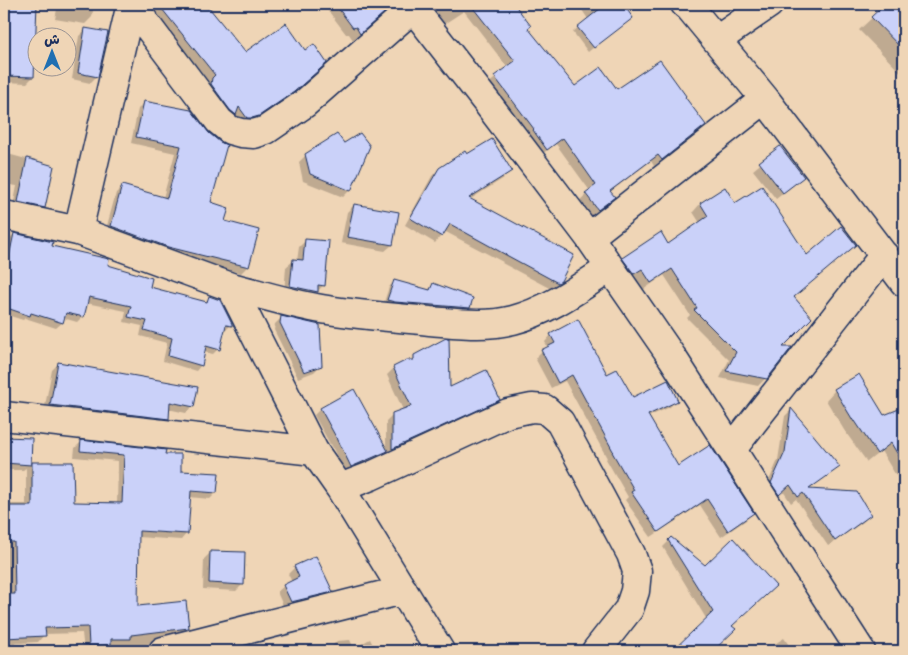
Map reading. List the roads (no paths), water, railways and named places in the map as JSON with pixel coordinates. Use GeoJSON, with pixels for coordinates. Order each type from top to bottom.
{"type":"FeatureCollection","features":[{"type":"Feature","properties":{"kind":"street"},"geometry":{"type":"LineString","coordinates":[[131,4],[218,121],[230,130],[254,134],[266,130],[304,104],[411,6],[589,237],[672,357],[862,651]]}},
{"type":"Feature","properties":{"kind":"street"},"geometry":{"type":"LineString","coordinates":[[78,230],[131,4]]}},
{"type":"Feature","properties":{"kind":"street"},"geometry":{"type":"LineString","coordinates":[[685,4],[689,6],[765,99],[904,282]]}},
{"type":"Feature","properties":{"kind":"street"},"geometry":{"type":"LineString","coordinates":[[717,40],[769,4]]}},
{"type":"Feature","properties":{"kind":"street"},"geometry":{"type":"LineString","coordinates":[[589,237],[765,99]]}},
{"type":"Feature","properties":{"kind":"street"},"geometry":{"type":"LineString","coordinates":[[4,215],[78,230],[231,288],[316,308],[392,318],[490,324],[513,320],[568,295],[610,268]]}},
{"type":"Feature","properties":{"kind":"street"},"geometry":{"type":"LineString","coordinates":[[732,449],[884,255]]}},
{"type":"Feature","properties":{"kind":"street"},"geometry":{"type":"LineString","coordinates":[[231,288],[314,451],[340,488],[440,651]]}},
{"type":"Feature","properties":{"kind":"street"},"geometry":{"type":"LineString","coordinates":[[340,488],[508,413],[532,408],[545,410],[560,422],[631,554],[637,571],[635,591],[629,609],[596,651]]}},
{"type":"Feature","properties":{"kind":"street"},"geometry":{"type":"LineString","coordinates":[[4,416],[314,451]]}},
{"type":"Feature","properties":{"kind":"street"},"geometry":{"type":"LineString","coordinates":[[163,651],[403,590]]}}]}
